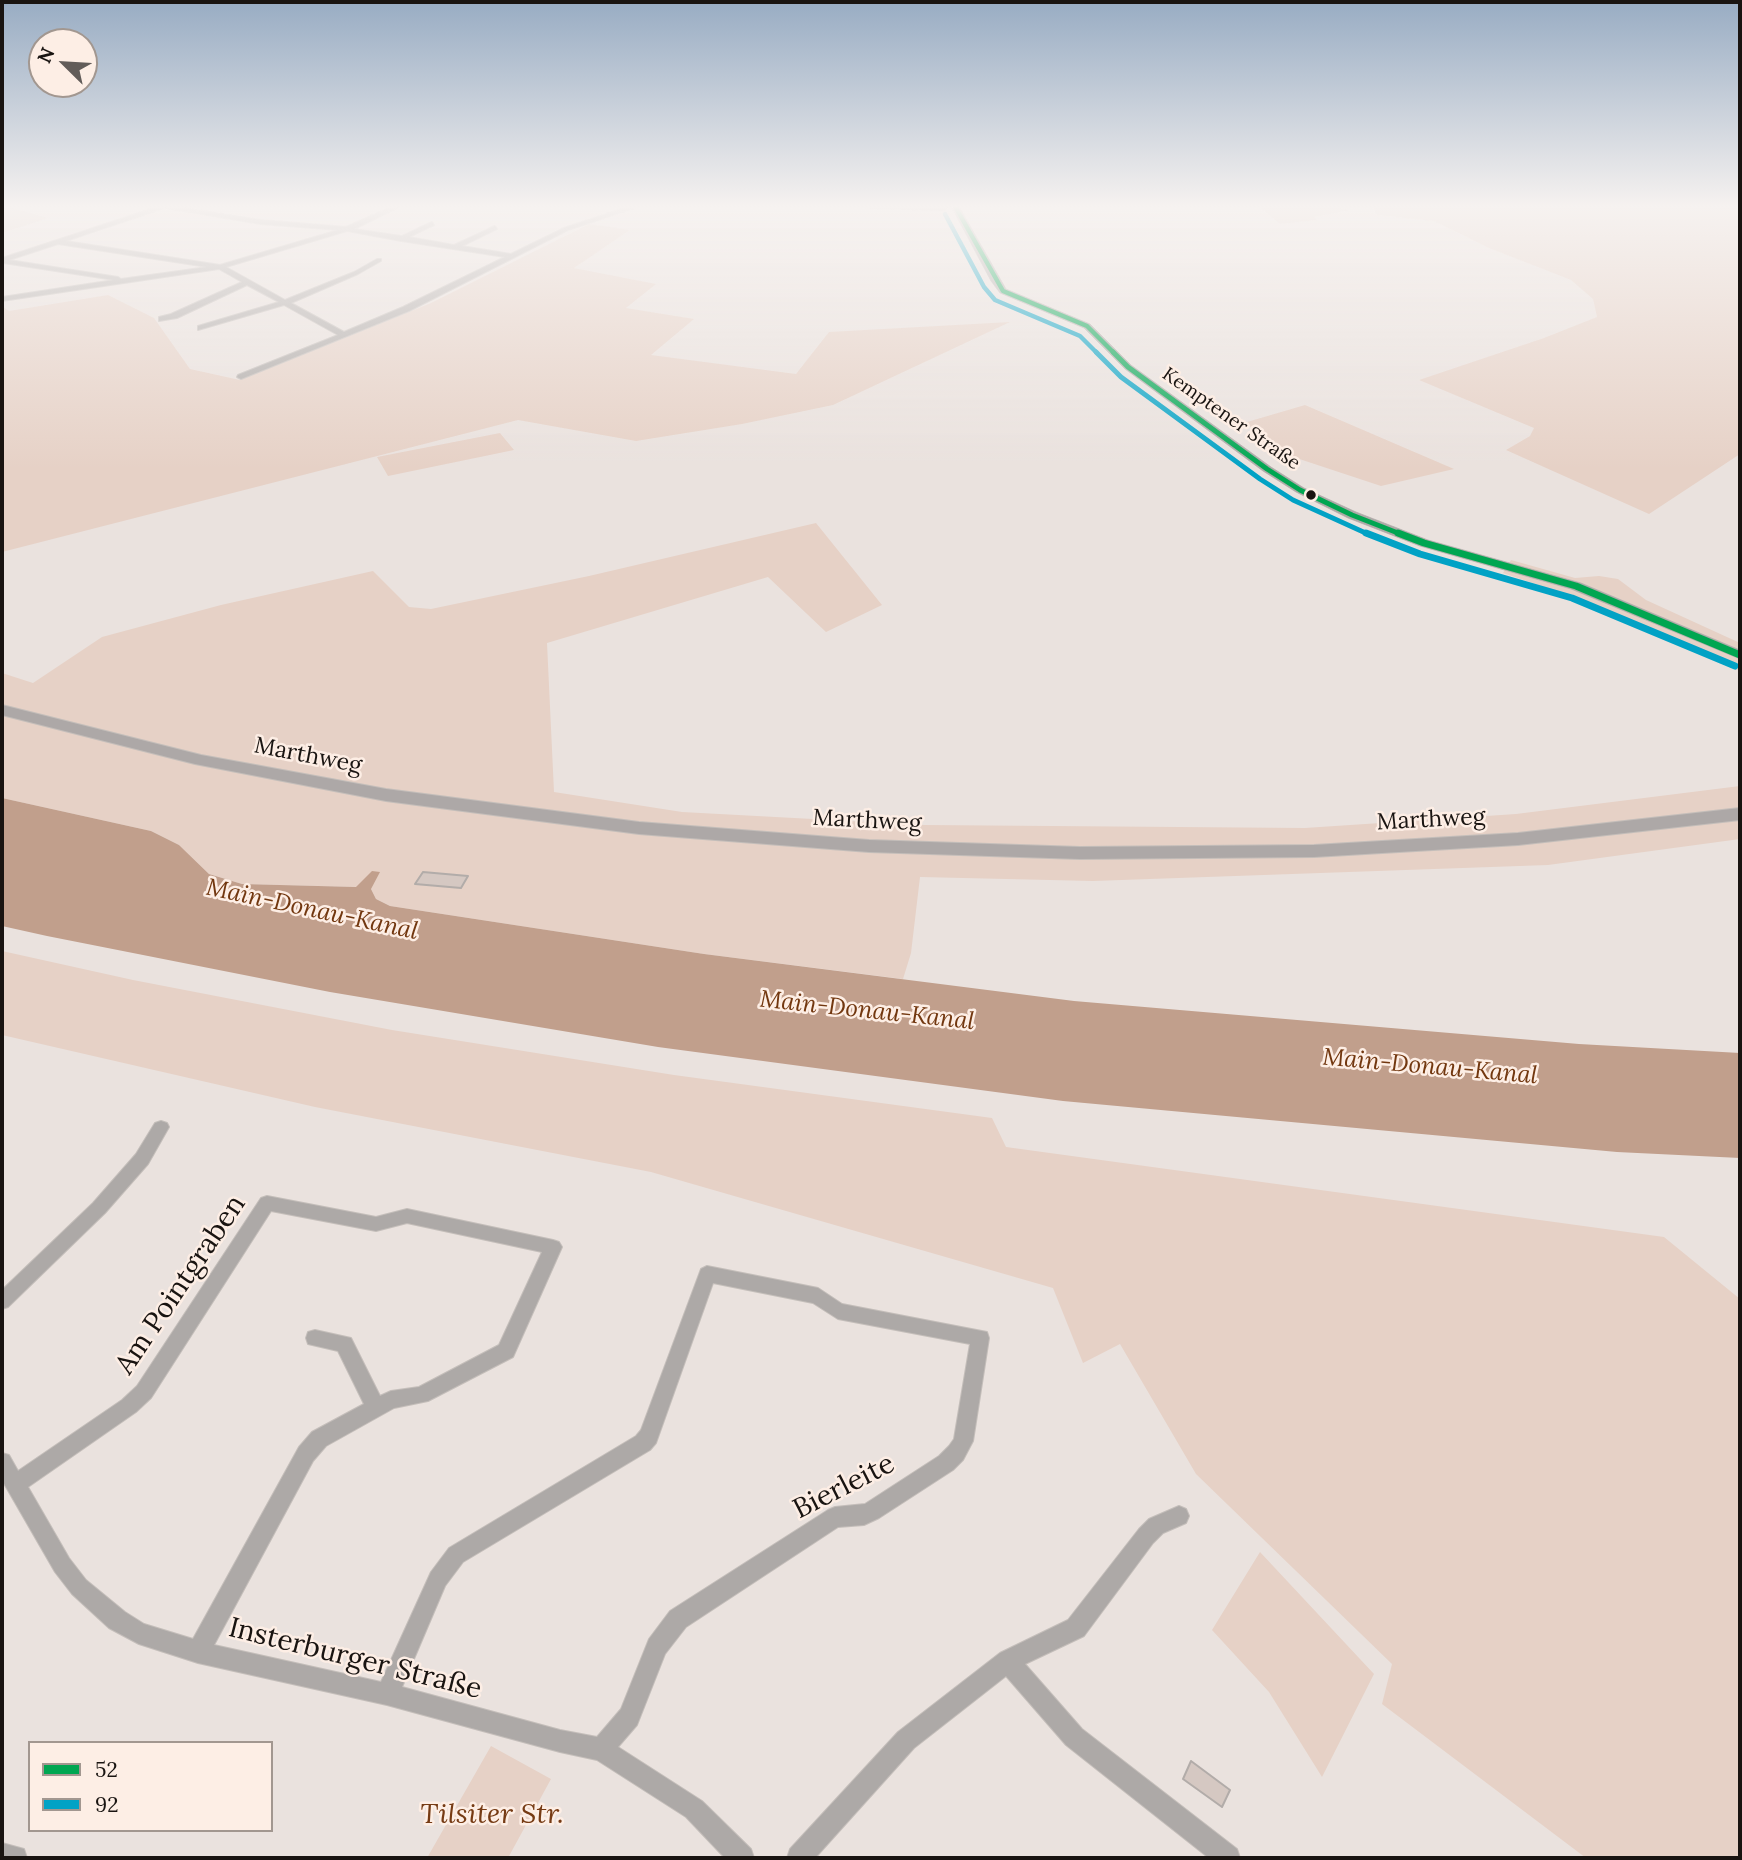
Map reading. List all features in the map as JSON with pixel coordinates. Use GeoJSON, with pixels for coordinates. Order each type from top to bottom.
{"type":"FeatureCollection","features":[{"type":"Feature","properties":{"kind":"main road","name":"Marthweg"},"geometry":{"type":"LineString","coordinates":[[2,710],[170,753],[386,795],[639,828],[856,845],[1067,853],[1272,852],[1518,839],[1740,814]]}},
{"type":"Feature","properties":{"kind":"street"},"geometry":{"type":"LineString","coordinates":[[2,299],[31,295]]}},
{"type":"Feature","properties":{"kind":"street"},"geometry":{"type":"LineString","coordinates":[[162,318],[174,316],[220,295]]}},
{"type":"Feature","properties":{"kind":"street"},"geometry":{"type":"LineString","coordinates":[[270,295],[344,335]]}},
{"type":"Feature","properties":{"kind":"street"},"geometry":{"type":"LineString","coordinates":[[201,328],[304,295]]}},
{"type":"Feature","properties":{"kind":"street"},"geometry":{"type":"LineString","coordinates":[[241,377],[436,295]]}},
{"type":"Feature","properties":{"kind":"street","name":"Kemptener Straße"},"geometry":{"type":"LineString","coordinates":[[1012,295],[1087,326],[1128,367],[1262,466],[1300,490],[1391,531],[1448,551],[1576,586],[1740,655]]}},
{"type":"Feature","properties":{"kind":"street"},"geometry":{"type":"LineString","coordinates":[[2,1301],[99,1208],[142,1159],[161,1127]]}},
{"type":"Feature","properties":{"kind":"street","name":"Am Pointgraben"},"geometry":{"type":"LineString","coordinates":[[16,1484],[129,1406],[144,1392],[267,1203],[376,1224],[407,1216],[553,1247],[506,1351],[421,1395],[391,1400],[376,1408]]}},
{"type":"Feature","properties":{"kind":"street","name":"Bierleite"},"geometry":{"type":"LineString","coordinates":[[387,1694],[438,1579],[456,1555],[643,1443],[649,1436],[707,1274],[818,1296],[838,1311],[980,1338],[963,1441],[946,1463],[864,1515],[835,1517],[678,1619],[657,1647],[629,1717],[601,1749]]}},
{"type":"Feature","properties":{"kind":"street"},"geometry":{"type":"LineString","coordinates":[[198,1652],[306,1454],[319,1439],[376,1408],[344,1344],[315,1338]]}},
{"type":"Feature","properties":{"kind":"street","name":"Insterburger Straße"},"geometry":{"type":"LineString","coordinates":[[2,1462],[62,1565],[79,1587],[117,1620],[139,1633],[198,1652],[387,1694],[549,1739],[601,1749],[694,1809],[742,1858]]}},
{"type":"Feature","properties":{"kind":"street"},"geometry":{"type":"LineString","coordinates":[[799,1858],[906,1740],[1008,1661],[1076,1628],[1146,1536],[1156,1526],[1179,1516]]}},
{"type":"Feature","properties":{"kind":"street"},"geometry":{"type":"LineString","coordinates":[[1008,1661],[1074,1737],[1228,1858]]}},
{"type":"Feature","properties":{"kind":"street"},"geometry":{"type":"LineString","coordinates":[[2,1855],[15,1858]]}},
{"type":"Feature","properties":{"kind":"green space"},"geometry":{"type":"Polygon","coordinates":[[[108,295],[154,318],[190,369],[240,380],[447,295],[642,295],[626,308],[694,319],[651,355],[796,374],[829,332],[1010,322],[833,405],[742,424],[636,441],[518,420],[2,552],[2,306],[9,311],[108,295]]]}},
{"type":"Feature","properties":{"kind":"green space"},"geometry":{"type":"Polygon","coordinates":[[[1588,295],[1740,295],[1740,454],[1649,514],[1506,450],[1530,436],[1534,428],[1419,380],[1544,338],[1597,317],[1593,299],[1588,295]]]}},
{"type":"Feature","properties":{"kind":"green space"},"geometry":{"type":"Polygon","coordinates":[[[1305,405],[1454,469],[1381,486],[1266,448],[1247,422],[1305,405]]]}},
{"type":"Feature","properties":{"kind":"green space"},"geometry":{"type":"Polygon","coordinates":[[[500,433],[514,450],[388,476],[377,457],[500,433]]]}},
{"type":"Feature","properties":{"kind":"green space"},"geometry":{"type":"Polygon","coordinates":[[[816,523],[882,605],[826,632],[768,577],[547,643],[554,792],[682,812],[925,825],[1305,828],[1516,814],[1740,786],[1740,839],[1548,865],[1093,881],[920,877],[911,953],[903,979],[704,954],[390,906],[376,899],[371,889],[242,884],[209,874],[179,845],[151,831],[2,798],[2,673],[33,683],[102,637],[221,605],[373,571],[409,607],[431,609],[589,576],[816,523]]]}},
{"type":"Feature","properties":{"kind":"green space"},"geometry":{"type":"Polygon","coordinates":[[[1511,560],[1575,578],[1599,576],[1618,579],[1646,600],[1740,643],[1740,671],[1565,594],[1503,573],[1511,560]]]}},
{"type":"Feature","properties":{"kind":"green space"},"geometry":{"type":"Polygon","coordinates":[[[2,951],[133,980],[392,1030],[674,1075],[992,1118],[1006,1147],[1664,1237],[1740,1299],[1740,1858],[1586,1858],[1382,1704],[1392,1664],[1196,1474],[1120,1344],[1083,1363],[1053,1288],[651,1172],[315,1107],[2,1035],[2,951]]]}},
{"type":"Feature","properties":{"kind":"green space"},"geometry":{"type":"Polygon","coordinates":[[[1260,1552],[1374,1674],[1322,1777],[1269,1692],[1212,1630],[1260,1552]]]}},
{"type":"Feature","properties":{"kind":"green space","name":"Tilsiter Str."},"geometry":{"type":"Polygon","coordinates":[[[491,1746],[551,1779],[508,1858],[427,1858],[491,1746]]]}},
{"type":"Feature","properties":{"kind":"water","name":"Main-Donau-Kanal"},"geometry":{"type":"Polygon","coordinates":[[[2,798],[151,831],[179,845],[209,874],[242,884],[356,887],[372,871],[380,872],[371,889],[376,899],[390,906],[704,954],[1074,1001],[1579,1044],[1740,1053],[1740,1158],[1617,1152],[1063,1101],[658,1047],[330,992],[47,936],[2,926],[2,798]]]}},
{"type":"Feature","properties":{"kind":"building"},"geometry":{"type":"Polygon","coordinates":[[[423,872],[468,876],[461,888],[415,884],[423,872]]]}},
{"type":"Feature","properties":{"kind":"building"},"geometry":{"type":"Polygon","coordinates":[[[1191,1761],[1230,1790],[1222,1807],[1183,1779],[1191,1761]]]}},
{"type":"Feature","properties":{"kind":"transit line","name":"92"},"geometry":{"type":"LineString","coordinates":[[991,295],[995,300],[1080,336],[1121,377],[1260,479],[1293,500],[1348,526],[1420,554],[1572,598],[1735,666]]}},
{"type":"Feature","properties":{"kind":"transit line","name":"52"},"geometry":{"type":"LineString","coordinates":[[1012,295],[1087,326],[1128,367],[1267,469],[1300,490],[1352,515],[1424,543],[1576,586],[1740,655]]}}]}
